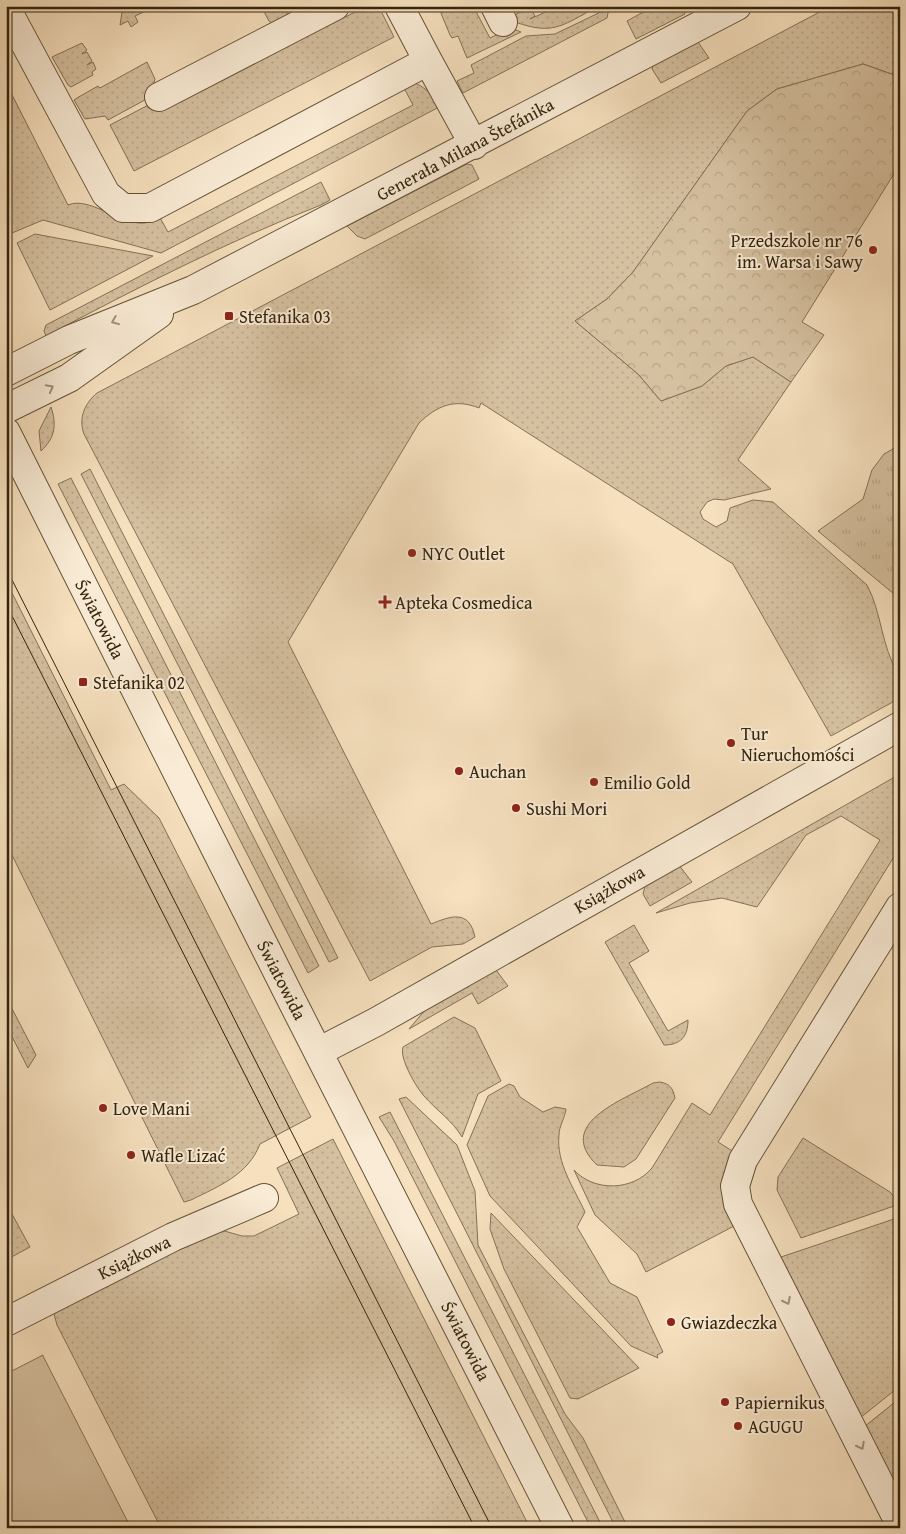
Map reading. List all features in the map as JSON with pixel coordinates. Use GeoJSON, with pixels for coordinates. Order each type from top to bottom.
{"type":"FeatureCollection","features":[{"type":"Feature","properties":{"kind":"street"},"geometry":{"type":"LineString","coordinates":[[159,97],[335,6]]}},
{"type":"Feature","properties":{"kind":"street"},"geometry":{"type":"LineString","coordinates":[[399,6],[474,145]]}},
{"type":"Feature","properties":{"kind":"street","name":"Generała Milana Štefánika"},"geometry":{"type":"LineString","coordinates":[[6,372],[69,340],[193,290],[474,145],[736,6]]}},
{"type":"Feature","properties":{"kind":"street"},"geometry":{"type":"LineString","coordinates":[[6,8],[106,194],[123,208],[150,208],[428,61]]}},
{"type":"Feature","properties":{"kind":"street","name":"Generała Milana Štefánika"},"geometry":{"type":"LineString","coordinates":[[6,409],[80,371],[193,290]]}},
{"type":"Feature","properties":{"kind":"street","name":"Światowida"},"geometry":{"type":"LineString","coordinates":[[6,432],[560,1528]]}},
{"type":"Feature","properties":{"kind":"street","name":"Książkowa"},"geometry":{"type":"LineString","coordinates":[[318,1052],[376,1022],[900,726]]}},
{"type":"Feature","properties":{"kind":"street"},"geometry":{"type":"LineString","coordinates":[[900,908],[743,1160],[737,1176],[735,1194],[764,1258],[900,1524]]}},
{"type":"Feature","properties":{"kind":"street","name":"Książkowa"},"geometry":{"type":"LineString","coordinates":[[6,1322],[173,1238],[264,1198]]}},
{"type":"Feature","properties":{"kind":"green space"},"geometry":{"type":"Polygon","coordinates":[[[123,6],[143,6],[146,11],[135,16],[138,22],[131,27],[128,21],[120,25],[123,6]]]}},
{"type":"Feature","properties":{"kind":"green space"},"geometry":{"type":"Polygon","coordinates":[[[261,6],[283,6],[289,17],[277,26],[269,21],[261,6]]]}},
{"type":"Feature","properties":{"kind":"green space"},"geometry":{"type":"Polygon","coordinates":[[[367,6],[379,7],[394,37],[134,171],[110,125],[158,100],[163,109],[367,6]]]}},
{"type":"Feature","properties":{"kind":"green space"},"geometry":{"type":"Polygon","coordinates":[[[438,6],[473,6],[490,38],[511,28],[521,32],[467,58],[458,36],[452,38],[450,35],[438,6]]]}},
{"type":"Feature","properties":{"kind":"green space"},"geometry":{"type":"Polygon","coordinates":[[[559,6],[599,6],[555,27],[535,28],[507,19],[530,7],[535,16],[530,19],[559,6]]]}},
{"type":"Feature","properties":{"kind":"green space"},"geometry":{"type":"Polygon","coordinates":[[[654,6],[681,6],[685,14],[636,39],[627,21],[654,6]]]}},
{"type":"Feature","properties":{"kind":"green space"},"geometry":{"type":"Polygon","coordinates":[[[831,6],[900,6],[900,77],[863,64],[777,89],[747,111],[633,272],[607,299],[575,321],[638,374],[661,401],[702,386],[726,366],[753,357],[791,382],[738,460],[771,489],[724,500],[714,499],[707,502],[700,512],[703,519],[716,527],[727,521],[730,508],[753,500],[773,502],[867,585],[876,607],[888,652],[898,673],[894,676],[900,688],[900,698],[831,736],[733,564],[481,403],[479,408],[470,405],[454,404],[439,408],[419,423],[288,642],[431,924],[452,917],[464,918],[472,928],[475,937],[463,944],[432,947],[370,981],[84,434],[82,417],[86,406],[97,393],[831,6]]]}},
{"type":"Feature","properties":{"kind":"green space"},"geometry":{"type":"Polygon","coordinates":[[[609,8],[607,18],[463,93],[457,81],[474,73],[471,65],[526,36],[555,34],[609,8]]]}},
{"type":"Feature","properties":{"kind":"green space"},"geometry":{"type":"Polygon","coordinates":[[[698,42],[709,58],[661,83],[652,69],[653,65],[698,42]]]}},
{"type":"Feature","properties":{"kind":"green space"},"geometry":{"type":"Polygon","coordinates":[[[82,43],[87,50],[82,54],[87,52],[92,61],[87,65],[93,62],[96,69],[92,72],[93,75],[71,87],[52,57],[82,43]]]}},
{"type":"Feature","properties":{"kind":"green space"},"geometry":{"type":"Polygon","coordinates":[[[147,62],[155,79],[152,90],[154,95],[108,120],[105,116],[85,119],[74,100],[147,62]]]}},
{"type":"Feature","properties":{"kind":"green space"},"geometry":{"type":"Polygon","coordinates":[[[863,64],[900,77],[900,164],[802,322],[824,335],[791,382],[753,357],[726,366],[702,386],[661,401],[638,374],[575,321],[607,299],[633,272],[747,111],[777,89],[863,64]]]}},
{"type":"Feature","properties":{"kind":"green space"},"geometry":{"type":"Polygon","coordinates":[[[6,83],[68,205],[77,203],[87,205],[120,218],[140,223],[149,222],[159,216],[168,232],[413,105],[404,88],[415,83],[430,93],[441,106],[161,253],[43,220],[12,233],[6,222],[6,83]]]}},
{"type":"Feature","properties":{"kind":"green space"},"geometry":{"type":"Polygon","coordinates":[[[467,164],[472,165],[479,179],[365,239],[357,236],[347,226],[467,164]]]}},
{"type":"Feature","properties":{"kind":"green space"},"geometry":{"type":"Polygon","coordinates":[[[321,182],[330,200],[182,266],[46,336],[44,331],[46,325],[321,182]]]}},
{"type":"Feature","properties":{"kind":"green space"},"geometry":{"type":"Polygon","coordinates":[[[35,234],[153,256],[50,310],[17,243],[35,234]]]}},
{"type":"Feature","properties":{"kind":"green space"},"geometry":{"type":"Polygon","coordinates":[[[51,407],[54,431],[41,451],[39,431],[51,407]]]}},
{"type":"Feature","properties":{"kind":"green space"},"geometry":{"type":"Polygon","coordinates":[[[900,445],[900,599],[818,531],[863,499],[872,470],[884,454],[900,445]]]}},
{"type":"Feature","properties":{"kind":"green space"},"geometry":{"type":"Polygon","coordinates":[[[90,469],[338,958],[329,962],[81,474],[90,469]]]}},
{"type":"Feature","properties":{"kind":"green space"},"geometry":{"type":"Polygon","coordinates":[[[71,478],[319,966],[308,973],[58,484],[71,478]]]}},
{"type":"Feature","properties":{"kind":"green space"},"geometry":{"type":"Polygon","coordinates":[[[6,581],[111,790],[124,784],[159,818],[311,1117],[260,1144],[255,1155],[240,1172],[191,1200],[184,1202],[6,843],[6,581]]]}},
{"type":"Feature","properties":{"kind":"green space"},"geometry":{"type":"Polygon","coordinates":[[[900,774],[900,847],[718,1142],[734,1152],[725,1172],[724,1188],[736,1225],[646,1272],[637,1254],[595,1215],[574,1170],[582,1177],[602,1185],[624,1185],[635,1181],[652,1168],[692,1103],[710,1115],[880,840],[841,816],[806,835],[757,907],[722,898],[690,903],[656,913],[900,774]]]}},
{"type":"Feature","properties":{"kind":"green space"},"geometry":{"type":"Polygon","coordinates":[[[678,864],[692,882],[650,906],[643,894],[646,882],[678,864]]]}},
{"type":"Feature","properties":{"kind":"green space"},"geometry":{"type":"Polygon","coordinates":[[[634,925],[649,951],[629,963],[668,1031],[688,1020],[685,1035],[679,1042],[664,1045],[605,942],[634,925]]]}},
{"type":"Feature","properties":{"kind":"green space"},"geometry":{"type":"Polygon","coordinates":[[[496,970],[508,986],[478,1004],[472,993],[409,1029],[431,1003],[496,970]]]}},
{"type":"Feature","properties":{"kind":"green space"},"geometry":{"type":"Polygon","coordinates":[[[6,997],[36,1055],[28,1068],[6,1025],[6,997]]]}},
{"type":"Feature","properties":{"kind":"green space"},"geometry":{"type":"Polygon","coordinates":[[[454,1017],[475,1028],[501,1081],[478,1094],[462,1137],[421,1092],[409,1072],[402,1052],[403,1047],[454,1017]]]}},
{"type":"Feature","properties":{"kind":"green space"},"geometry":{"type":"Polygon","coordinates":[[[660,1082],[670,1087],[675,1098],[636,1159],[624,1167],[597,1165],[586,1150],[583,1137],[588,1126],[598,1115],[611,1106],[653,1083],[660,1082]]]}},
{"type":"Feature","properties":{"kind":"green space"},"geometry":{"type":"Polygon","coordinates":[[[509,1084],[514,1086],[520,1097],[543,1112],[555,1107],[566,1109],[559,1132],[559,1145],[563,1165],[585,1212],[577,1227],[610,1283],[637,1297],[663,1352],[657,1355],[658,1358],[631,1346],[490,1196],[467,1145],[488,1096],[509,1084]]]}},
{"type":"Feature","properties":{"kind":"green space"},"geometry":{"type":"Polygon","coordinates":[[[406,1097],[457,1145],[475,1191],[478,1245],[565,1414],[583,1438],[628,1528],[616,1528],[399,1099],[406,1097]]]}},
{"type":"Feature","properties":{"kind":"green space"},"geometry":{"type":"Polygon","coordinates":[[[390,1112],[603,1528],[591,1528],[394,1141],[379,1117],[390,1112]]]}},
{"type":"Feature","properties":{"kind":"green space"},"geometry":{"type":"Polygon","coordinates":[[[803,1138],[890,1192],[900,1204],[801,1238],[777,1190],[778,1177],[803,1138]]]}},
{"type":"Feature","properties":{"kind":"green space"},"geometry":{"type":"Polygon","coordinates":[[[333,1139],[530,1528],[161,1528],[57,1325],[53,1310],[214,1228],[242,1236],[254,1236],[299,1214],[277,1168],[333,1139]]]}},
{"type":"Feature","properties":{"kind":"green space"},"geometry":{"type":"Polygon","coordinates":[[[6,1203],[30,1247],[6,1260],[6,1203]]]}},
{"type":"Feature","properties":{"kind":"green space"},"geometry":{"type":"Polygon","coordinates":[[[491,1213],[639,1368],[578,1399],[570,1398],[504,1269],[490,1229],[491,1213]]]}},
{"type":"Feature","properties":{"kind":"green space"},"geometry":{"type":"Polygon","coordinates":[[[900,1217],[900,1386],[860,1418],[778,1258],[900,1217]]]}},
{"type":"Feature","properties":{"kind":"green space"},"geometry":{"type":"Polygon","coordinates":[[[43,1355],[131,1528],[6,1528],[6,1374],[43,1355]]]}},
{"type":"Feature","properties":{"kind":"green space"},"geometry":{"type":"Polygon","coordinates":[[[900,1398],[900,1498],[864,1427],[900,1398]]]}},
{"type":"Feature","properties":{"kind":"tram line"},"geometry":{"type":"LineString","coordinates":[[6,568],[492,1528]]}},
{"type":"Feature","properties":{"kind":"tram line"},"geometry":{"type":"LineString","coordinates":[[6,604],[475,1528]]}},
{"type":"Feature","properties":{"kind":"place","name":"Przedszkole nr 76 im. Warsa i Sawy"},"geometry":{"type":"Point","coordinates":[873,250]}},
{"type":"Feature","properties":{"kind":"place","name":"Stefanika 03"},"geometry":{"type":"Point","coordinates":[229,316]}},
{"type":"Feature","properties":{"kind":"place","name":"NYC Outlet"},"geometry":{"type":"Point","coordinates":[412,553]}},
{"type":"Feature","properties":{"kind":"place","name":"Apteka Cosmedica"},"geometry":{"type":"Point","coordinates":[385,602]}},
{"type":"Feature","properties":{"kind":"place","name":"Stefanika 02"},"geometry":{"type":"Point","coordinates":[83,682]}},
{"type":"Feature","properties":{"kind":"place","name":"Tur Nieruchomości"},"geometry":{"type":"Point","coordinates":[731,743]}},
{"type":"Feature","properties":{"kind":"place","name":"Auchan"},"geometry":{"type":"Point","coordinates":[459,771]}},
{"type":"Feature","properties":{"kind":"place","name":"Emilio Gold"},"geometry":{"type":"Point","coordinates":[594,782]}},
{"type":"Feature","properties":{"kind":"place","name":"Sushi Mori"},"geometry":{"type":"Point","coordinates":[516,808]}},
{"type":"Feature","properties":{"kind":"place","name":"Love Mani"},"geometry":{"type":"Point","coordinates":[103,1108]}},
{"type":"Feature","properties":{"kind":"place","name":"Wafle Lizać"},"geometry":{"type":"Point","coordinates":[131,1155]}},
{"type":"Feature","properties":{"kind":"place","name":"Gwiazdeczka"},"geometry":{"type":"Point","coordinates":[671,1322]}},
{"type":"Feature","properties":{"kind":"place","name":"Papiernikus"},"geometry":{"type":"Point","coordinates":[725,1402]}},
{"type":"Feature","properties":{"kind":"place","name":"AGUGU"},"geometry":{"type":"Point","coordinates":[738,1426]}}]}
